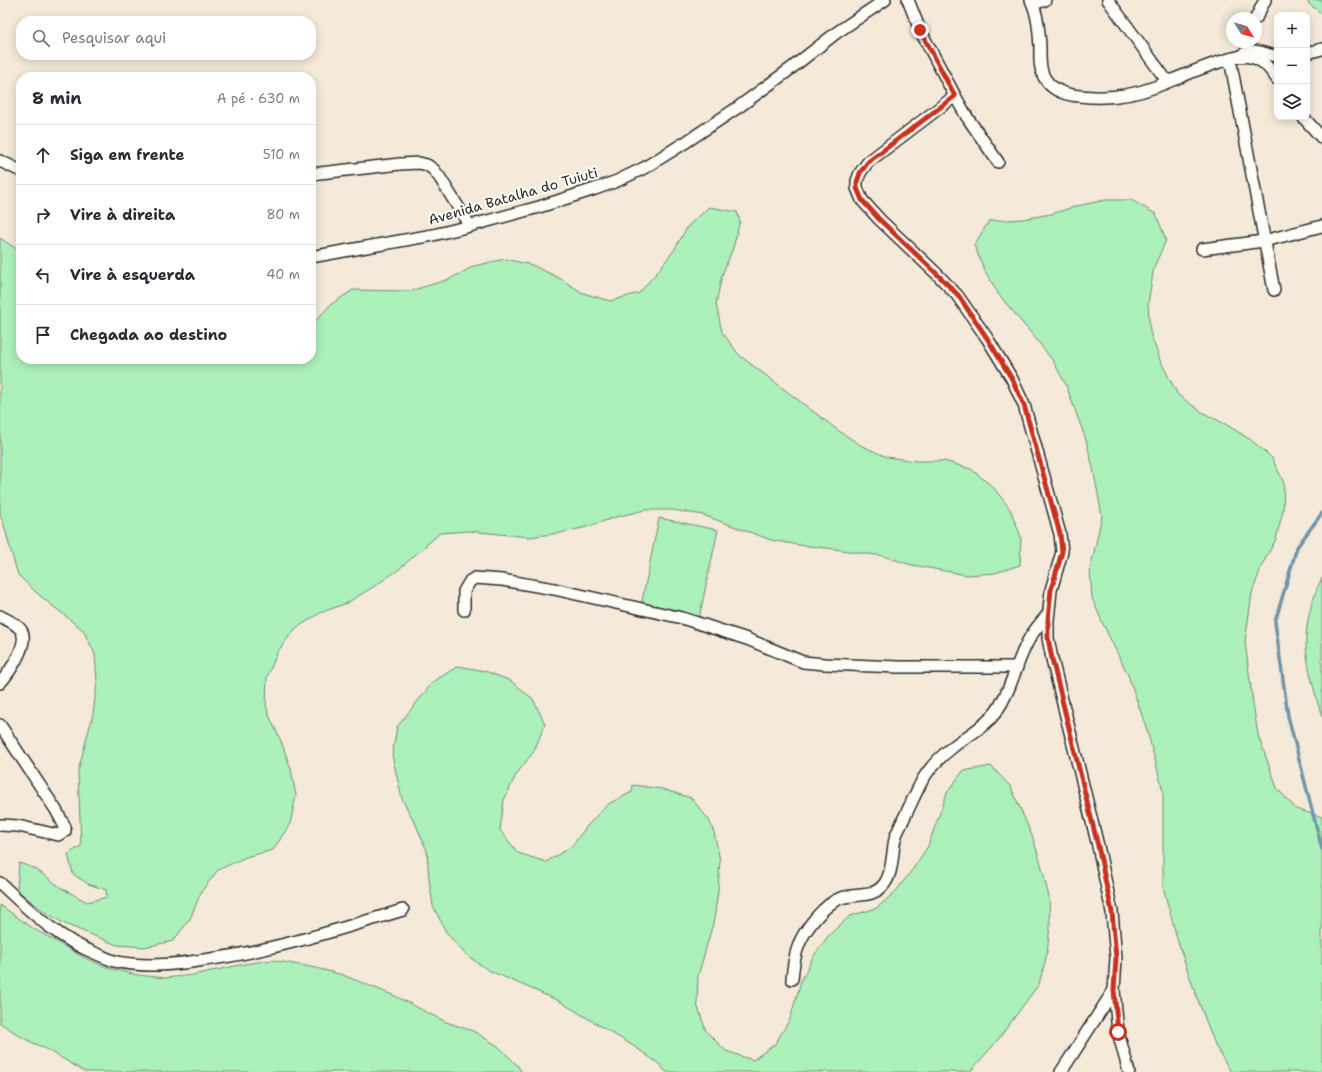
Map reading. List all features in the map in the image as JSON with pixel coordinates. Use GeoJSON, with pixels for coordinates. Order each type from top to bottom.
{"type":"FeatureCollection","features":[{"type":"Feature","properties":{"kind":"street","name":"Avenida Batalha do Tuiuti"},"geometry":{"type":"LineString","coordinates":[[316,256],[432,235],[470,226],[540,207],[595,189],[644,168],[740,106],[836,33],[884,0]]}},
{"type":"Feature","properties":{"kind":"street"},"geometry":{"type":"LineString","coordinates":[[908,0],[920,30],[955,96],[967,117],[998,162]]}},
{"type":"Feature","properties":{"kind":"street"},"geometry":{"type":"LineString","coordinates":[[1045,0],[1032,2],[1038,21],[1040,69],[1044,78],[1050,85],[1060,92],[1075,96],[1094,98],[1111,97],[1138,92],[1206,65],[1249,56],[1261,60],[1274,75]]}},
{"type":"Feature","properties":{"kind":"street"},"geometry":{"type":"LineString","coordinates":[[1108,0],[1168,81]]}},
{"type":"Feature","properties":{"kind":"street"},"geometry":{"type":"LineString","coordinates":[[1259,12],[1265,0]]}},
{"type":"Feature","properties":{"kind":"street"},"geometry":{"type":"LineString","coordinates":[[1241,48],[1235,58],[1264,241],[1274,290]]}},
{"type":"Feature","properties":{"kind":"street"},"geometry":{"type":"LineString","coordinates":[[1310,52],[1322,49]]}},
{"type":"Feature","properties":{"kind":"street"},"geometry":{"type":"LineString","coordinates":[[1235,58],[1246,52],[1256,50],[1274,55]]}},
{"type":"Feature","properties":{"kind":"street"},"geometry":{"type":"LineString","coordinates":[[955,96],[868,162],[860,173],[857,188],[862,200],[879,219],[958,295],[1008,372],[1024,405],[1060,534],[1062,552],[1051,590],[1048,614],[1048,638],[1098,846],[1112,912],[1116,958],[1114,990],[1118,1032],[1129,1072]]}},
{"type":"Feature","properties":{"kind":"street"},"geometry":{"type":"LineString","coordinates":[[1307,120],[1322,138]]}},
{"type":"Feature","properties":{"kind":"street"},"geometry":{"type":"LineString","coordinates":[[0,161],[16,169]]}},
{"type":"Feature","properties":{"kind":"street"},"geometry":{"type":"LineString","coordinates":[[316,173],[400,164],[419,163],[427,165],[440,178],[470,226]]}},
{"type":"Feature","properties":{"kind":"street"},"geometry":{"type":"LineString","coordinates":[[1202,249],[1264,241],[1322,226]]}},
{"type":"Feature","properties":{"kind":"street"},"geometry":{"type":"LineString","coordinates":[[464,610],[464,591],[466,585],[470,581],[475,578],[502,580],[554,589],[682,618],[747,639],[803,662],[898,666],[1017,667]]}},
{"type":"Feature","properties":{"kind":"street"},"geometry":{"type":"LineString","coordinates":[[792,980],[798,946],[805,932],[824,910],[833,901],[842,898],[866,895],[878,891],[886,882],[892,864],[895,838],[924,779],[943,755],[987,722],[1004,699],[1026,644],[1033,632],[1048,614]]}},
{"type":"Feature","properties":{"kind":"street"},"geometry":{"type":"LineString","coordinates":[[0,616],[16,625],[21,630],[23,635],[22,648],[7,675],[0,682]]}},
{"type":"Feature","properties":{"kind":"street"},"geometry":{"type":"LineString","coordinates":[[0,725],[56,810],[65,827],[65,831],[58,836],[18,826],[0,825]]}},
{"type":"Feature","properties":{"kind":"street"},"geometry":{"type":"LineString","coordinates":[[0,883],[45,925],[64,938],[84,949],[113,961],[141,965],[176,964],[236,956],[309,938],[403,910]]}},
{"type":"Feature","properties":{"kind":"street"},"geometry":{"type":"LineString","coordinates":[[1061,1072],[1114,990]]}},
{"type":"Feature","properties":{"kind":"green space"},"geometry":{"type":"Polygon","coordinates":[[[1309,0],[1322,0],[1322,14],[1308,3],[1309,0]]]}},
{"type":"Feature","properties":{"kind":"green space"},"geometry":{"type":"Polygon","coordinates":[[[1105,200],[1131,200],[1156,214],[1166,240],[1154,267],[1148,304],[1150,332],[1160,360],[1178,395],[1202,412],[1251,440],[1272,458],[1284,483],[1283,511],[1276,539],[1262,565],[1252,593],[1245,642],[1258,735],[1277,788],[1296,809],[1322,817],[1322,1072],[1231,1072],[1216,1047],[1178,942],[1163,887],[1163,791],[1147,730],[1128,675],[1092,598],[1090,570],[1102,516],[1086,440],[1066,385],[1053,361],[999,295],[985,271],[974,245],[989,221],[1023,219],[1051,214],[1077,206],[1105,200]]]}},
{"type":"Feature","properties":{"kind":"green space"},"geometry":{"type":"Polygon","coordinates":[[[709,207],[737,212],[740,221],[733,248],[722,275],[716,304],[722,332],[739,355],[839,431],[862,446],[887,457],[916,461],[944,461],[971,469],[993,487],[1010,509],[1021,537],[1020,565],[995,573],[967,575],[912,565],[883,556],[771,540],[703,515],[673,510],[645,510],[616,517],[587,527],[560,533],[529,537],[469,531],[440,533],[398,570],[373,587],[347,603],[320,613],[295,629],[278,651],[267,677],[266,705],[291,769],[296,796],[290,824],[273,850],[246,857],[218,870],[201,892],[190,919],[173,941],[145,947],[117,945],[65,924],[42,910],[17,890],[19,863],[34,868],[63,889],[87,902],[107,897],[106,890],[88,884],[73,874],[68,854],[81,846],[78,771],[93,714],[97,682],[95,654],[83,630],[39,595],[18,575],[3,521],[0,516],[0,238],[16,249],[16,364],[316,364],[316,320],[330,305],[353,290],[410,291],[450,279],[474,266],[505,259],[532,265],[559,278],[583,293],[610,301],[639,293],[674,250],[688,226],[709,207]]]}},
{"type":"Feature","properties":{"kind":"green space"},"geometry":{"type":"Polygon","coordinates":[[[659,518],[718,530],[699,618],[641,606],[659,518]]]}},
{"type":"Feature","properties":{"kind":"green space"},"geometry":{"type":"Polygon","coordinates":[[[1322,578],[1322,717],[1308,664],[1306,636],[1311,606],[1322,578]]]}},
{"type":"Feature","properties":{"kind":"green space"},"geometry":{"type":"Polygon","coordinates":[[[458,666],[485,671],[511,681],[533,699],[545,724],[534,751],[516,775],[504,800],[500,830],[518,853],[546,862],[571,847],[588,825],[608,804],[632,792],[633,785],[662,789],[691,798],[709,820],[714,832],[720,860],[718,891],[714,920],[698,976],[697,1004],[706,1031],[726,1051],[753,1060],[775,1044],[790,1019],[801,981],[813,957],[829,935],[850,916],[877,908],[897,890],[928,846],[947,793],[963,771],[991,766],[1011,787],[1033,838],[1049,897],[1050,926],[1047,954],[1039,984],[997,1041],[970,1072],[666,1072],[659,1064],[635,1047],[559,1001],[488,970],[465,954],[446,932],[433,906],[427,851],[416,825],[402,799],[392,755],[397,727],[433,682],[458,666]]]}},
{"type":"Feature","properties":{"kind":"green space"},"geometry":{"type":"Polygon","coordinates":[[[0,905],[34,929],[85,958],[111,969],[138,975],[165,978],[193,975],[244,964],[272,960],[316,968],[343,975],[395,996],[446,1022],[473,1031],[498,1046],[522,1072],[85,1072],[50,1051],[25,1039],[0,1023],[0,905]]]}},
{"type":"Feature","properties":{"kind":"waterway"},"geometry":{"type":"LineString","coordinates":[[1322,513],[1297,547],[1275,622],[1288,716],[1322,849]]}},
{"type":"Feature","properties":{"kind":"route"},"geometry":{"type":"LineString","coordinates":[[920,30],[955,96],[868,162],[860,173],[857,188],[862,200],[879,219],[958,295],[1012,379],[1024,405],[1060,534],[1062,552],[1051,590],[1048,638],[1098,846],[1112,912],[1116,958],[1114,990],[1118,1032]]}}]}
